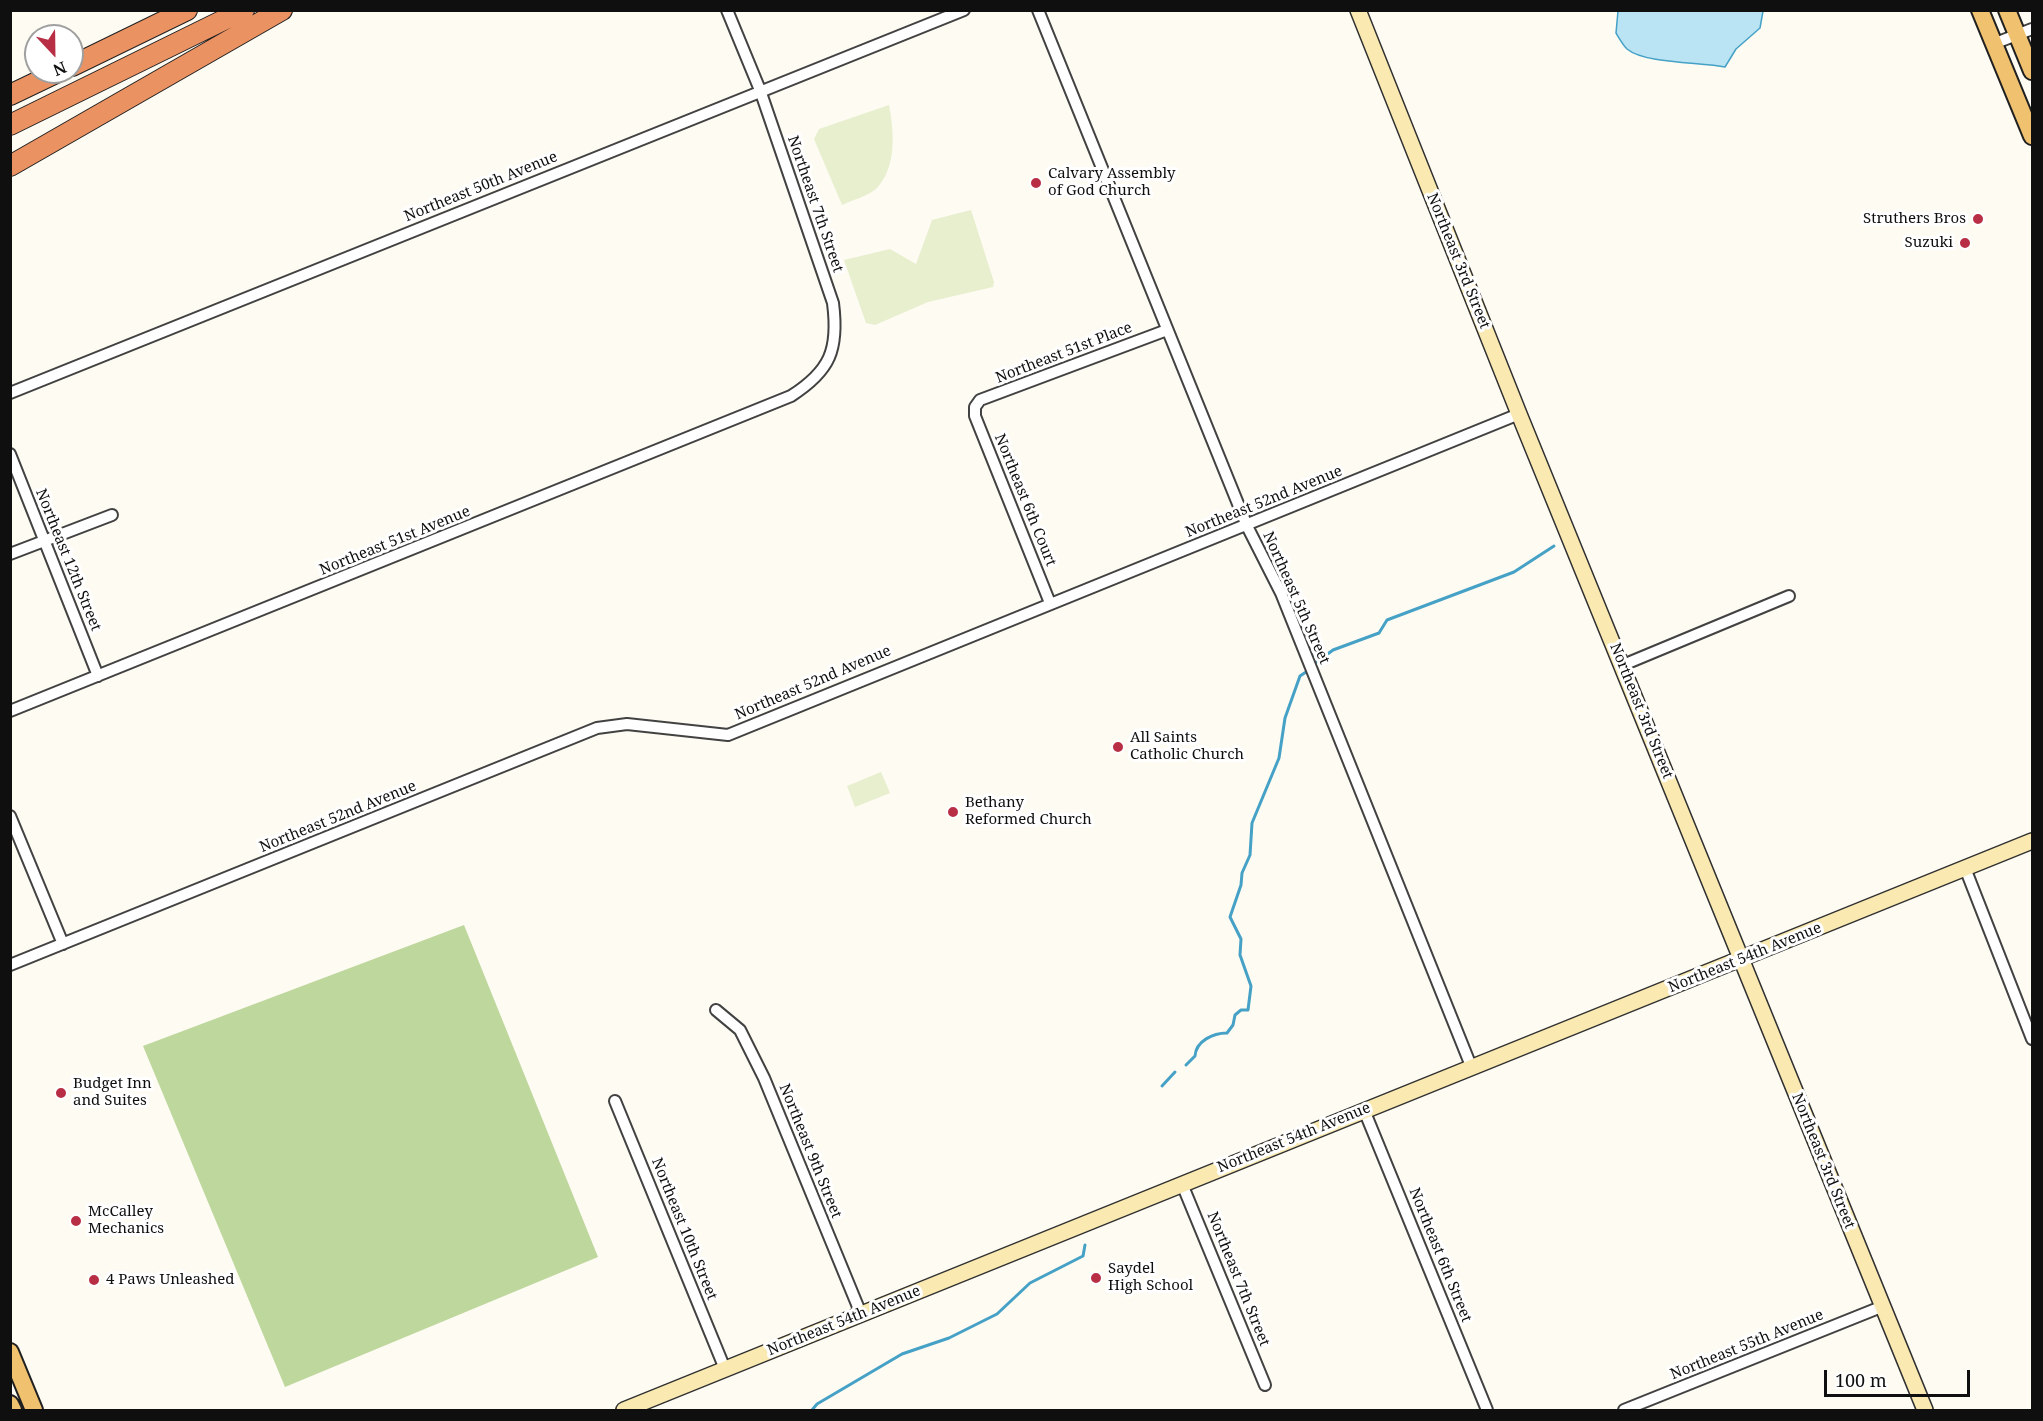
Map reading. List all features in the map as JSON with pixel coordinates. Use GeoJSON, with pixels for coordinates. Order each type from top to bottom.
{"type":"FeatureCollection","features":[{"type":"Feature","properties":{"kind":"highway"},"geometry":{"type":"LineString","coordinates":[[84,60],[187,10]]}},
{"type":"Feature","properties":{"kind":"highway"},"geometry":{"type":"LineString","coordinates":[[10,125],[244,10]]}},
{"type":"Feature","properties":{"kind":"highway"},"geometry":{"type":"LineString","coordinates":[[10,166],[282,10]]}},
{"type":"Feature","properties":{"kind":"highway"},"geometry":{"type":"LineString","coordinates":[[10,95],[33,84]]}},
{"type":"Feature","properties":{"kind":"main road","name":"Northeast 3rd Street"},"geometry":{"type":"LineString","coordinates":[[1358,10],[1519,414],[1623,665],[1881,1307],[1925,1410]]}},
{"type":"Feature","properties":{"kind":"main road"},"geometry":{"type":"LineString","coordinates":[[1980,10],[2032,136]]}},
{"type":"Feature","properties":{"kind":"main road"},"geometry":{"type":"LineString","coordinates":[[2007,10],[2025,32],[2032,71]]}},
{"type":"Feature","properties":{"kind":"main road","name":"Northeast 54th Avenue"},"geometry":{"type":"LineString","coordinates":[[624,1410],[2032,841]]}},
{"type":"Feature","properties":{"kind":"main road"},"geometry":{"type":"LineString","coordinates":[[10,1352],[34,1410]]}},
{"type":"Feature","properties":{"kind":"main road"},"geometry":{"type":"LineString","coordinates":[[10,1404],[13,1410]]}},
{"type":"Feature","properties":{"kind":"street","name":"Northeast 7th Street"},"geometry":{"type":"LineString","coordinates":[[727,10],[760,90],[826,283],[836,322],[835,340],[830,359],[823,371],[791,396]]}},
{"type":"Feature","properties":{"kind":"street","name":"Northeast 50th Avenue"},"geometry":{"type":"LineString","coordinates":[[10,393],[964,10]]}},
{"type":"Feature","properties":{"kind":"street","name":"Northeast 5th Street"},"geometry":{"type":"LineString","coordinates":[[1038,10],[1247,526],[1281,593],[1471,1066]]}},
{"type":"Feature","properties":{"kind":"street"},"geometry":{"type":"LineString","coordinates":[[1993,44],[2025,32]]}},
{"type":"Feature","properties":{"kind":"street","name":"Northeast 51st Place"},"geometry":{"type":"LineString","coordinates":[[975,407],[980,400],[1167,330]]}},
{"type":"Feature","properties":{"kind":"street","name":"Northeast 51st Avenue"},"geometry":{"type":"LineString","coordinates":[[10,711],[791,396]]}},
{"type":"Feature","properties":{"kind":"street","name":"Northeast 6th Court"},"geometry":{"type":"LineString","coordinates":[[975,407],[975,416],[1050,603]]}},
{"type":"Feature","properties":{"kind":"street","name":"Northeast 52nd Avenue"},"geometry":{"type":"LineString","coordinates":[[10,965],[597,728],[627,724],[728,735],[1519,414]]}},
{"type":"Feature","properties":{"kind":"street","name":"Northeast 12th Street"},"geometry":{"type":"LineString","coordinates":[[10,454],[98,676]]}},
{"type":"Feature","properties":{"kind":"street"},"geometry":{"type":"LineString","coordinates":[[10,554],[112,515]]}},
{"type":"Feature","properties":{"kind":"street"},"geometry":{"type":"LineString","coordinates":[[1623,665],[1789,596]]}},
{"type":"Feature","properties":{"kind":"street"},"geometry":{"type":"LineString","coordinates":[[10,816],[63,944]]}},
{"type":"Feature","properties":{"kind":"street"},"geometry":{"type":"LineString","coordinates":[[1965,868],[2032,1039]]}},
{"type":"Feature","properties":{"kind":"street","name":"Northeast 9th Street"},"geometry":{"type":"LineString","coordinates":[[716,1010],[740,1030],[764,1078],[861,1314]]}},
{"type":"Feature","properties":{"kind":"street","name":"Northeast 10th Street"},"geometry":{"type":"LineString","coordinates":[[615,1101],[725,1369]]}},
{"type":"Feature","properties":{"kind":"street","name":"Northeast 6th Street"},"geometry":{"type":"LineString","coordinates":[[1364,1110],[1487,1410]]}},
{"type":"Feature","properties":{"kind":"street","name":"Northeast 7th Street"},"geometry":{"type":"LineString","coordinates":[[1182,1184],[1266,1385]]}},
{"type":"Feature","properties":{"kind":"street","name":"Northeast 55th Avenue"},"geometry":{"type":"LineString","coordinates":[[1624,1410],[1881,1307]]}},
{"type":"Feature","properties":{"kind":"green space"},"geometry":{"type":"Polygon","coordinates":[[[889,105],[893,137],[888,170],[874,191],[842,205],[814,139],[819,129],[889,105]]]}},
{"type":"Feature","properties":{"kind":"green space"},"geometry":{"type":"Polygon","coordinates":[[[971,210],[994,282],[993,287],[928,302],[875,325],[866,323],[844,260],[890,249],[916,264],[932,220],[971,210]]]}},
{"type":"Feature","properties":{"kind":"green space"},"geometry":{"type":"Polygon","coordinates":[[[881,772],[890,793],[855,807],[847,786],[881,772]]]}},
{"type":"Feature","properties":{"kind":"green space"},"geometry":{"type":"Polygon","coordinates":[[[464,925],[598,1257],[285,1387],[143,1046],[464,925]]]}},
{"type":"Feature","properties":{"kind":"water"},"geometry":{"type":"Polygon","coordinates":[[[1618,10],[1763,11],[1760,28],[1736,49],[1725,67],[1660,60],[1635,54],[1627,49],[1616,33],[1618,10]]]}},
{"type":"Feature","properties":{"kind":"waterway"},"geometry":{"type":"LineString","coordinates":[[1317,662],[1333,650],[1379,633],[1387,620],[1514,572],[1554,546]]}},
{"type":"Feature","properties":{"kind":"waterway"},"geometry":{"type":"LineString","coordinates":[[1186,1065],[1195,1056],[1202,1042],[1216,1034],[1227,1033],[1233,1025],[1235,1015],[1241,1010],[1248,1010],[1251,986],[1240,955],[1241,939],[1230,917],[1241,885],[1242,873],[1250,855],[1252,823],[1279,758],[1285,718],[1300,676],[1306,672]]}},
{"type":"Feature","properties":{"kind":"waterway"},"geometry":{"type":"LineString","coordinates":[[1162,1086],[1175,1072]]}},
{"type":"Feature","properties":{"kind":"waterway"},"geometry":{"type":"LineString","coordinates":[[812,1410],[817,1404],[902,1354],[949,1338],[997,1314],[1030,1283],[1083,1256],[1085,1245]]}},
{"type":"Feature","properties":{"kind":"place","name":"Calvary Assembly of God Church"},"geometry":{"type":"Point","coordinates":[1036,183]}},
{"type":"Feature","properties":{"kind":"place","name":"Struthers Bros"},"geometry":{"type":"Point","coordinates":[1978,219]}},
{"type":"Feature","properties":{"kind":"place","name":"Suzuki"},"geometry":{"type":"Point","coordinates":[1965,243]}},
{"type":"Feature","properties":{"kind":"place","name":"All Saints Catholic Church"},"geometry":{"type":"Point","coordinates":[1118,747]}},
{"type":"Feature","properties":{"kind":"place","name":"Bethany Reformed Church"},"geometry":{"type":"Point","coordinates":[953,812]}},
{"type":"Feature","properties":{"kind":"place","name":"Budget Inn and Suites"},"geometry":{"type":"Point","coordinates":[61,1093]}},
{"type":"Feature","properties":{"kind":"place","name":"McCalley Mechanics"},"geometry":{"type":"Point","coordinates":[76,1221]}},
{"type":"Feature","properties":{"kind":"place","name":"Saydel High School"},"geometry":{"type":"Point","coordinates":[1096,1278]}},
{"type":"Feature","properties":{"kind":"place","name":"4 Paws Unleashed"},"geometry":{"type":"Point","coordinates":[94,1280]}}]}
